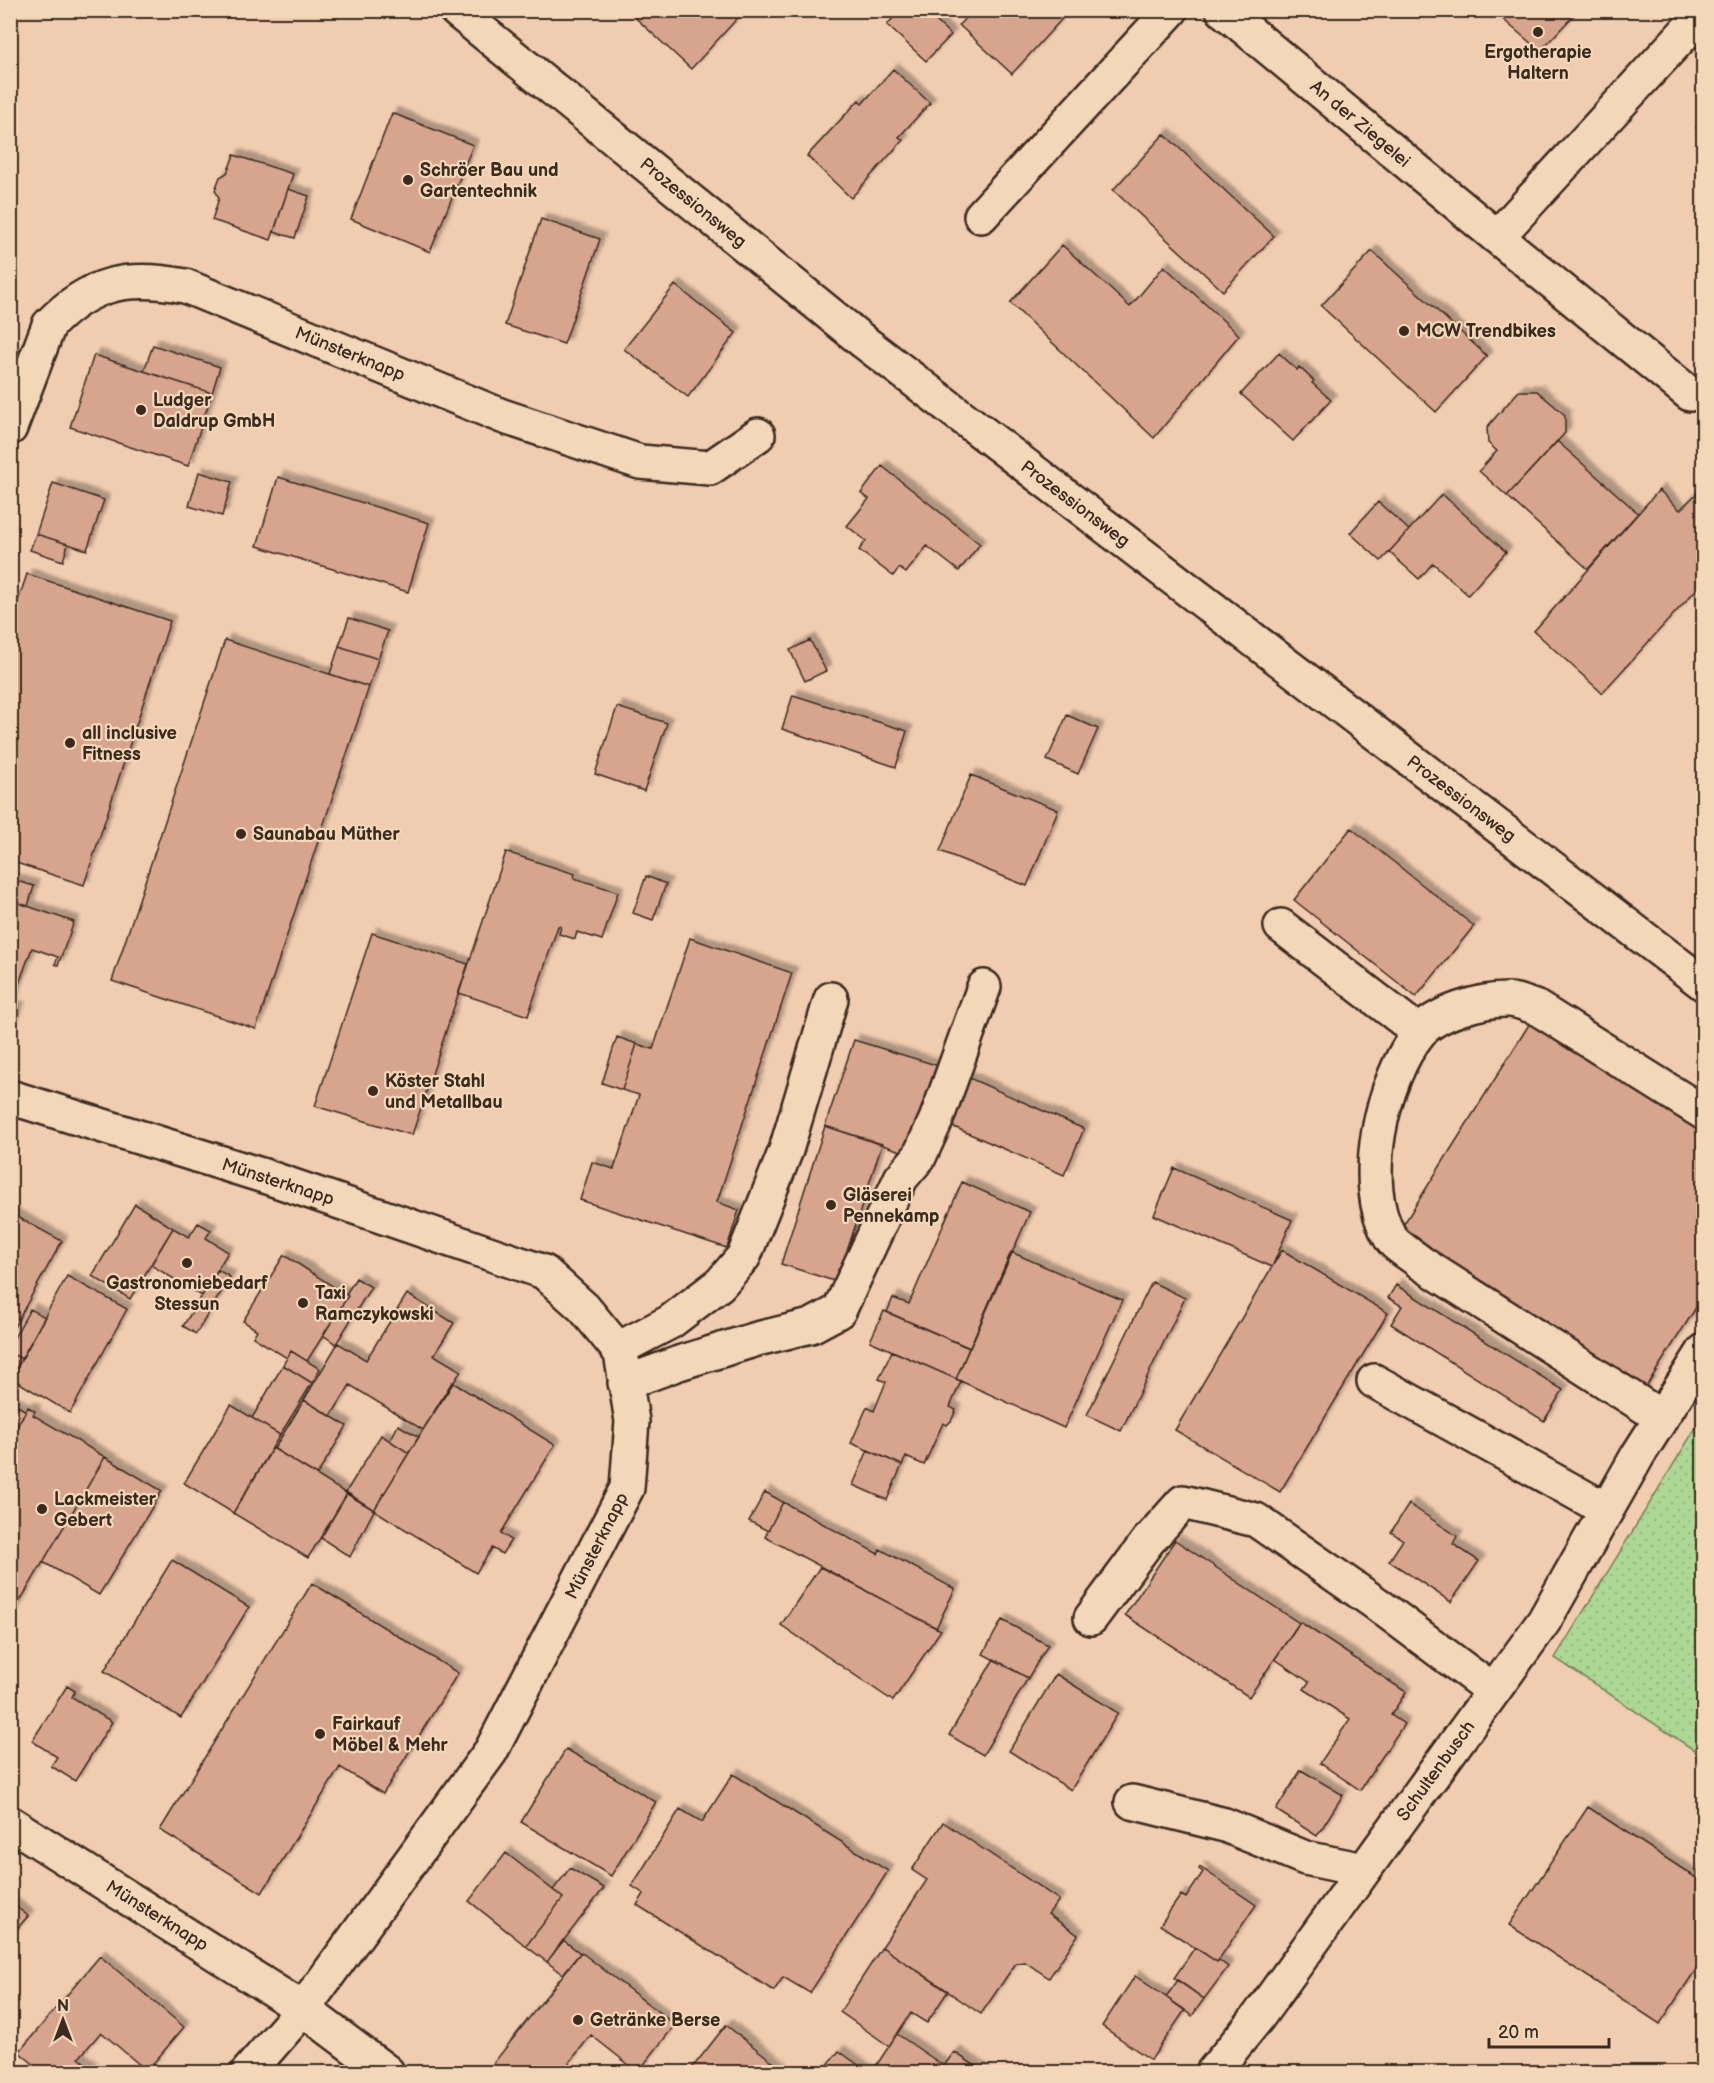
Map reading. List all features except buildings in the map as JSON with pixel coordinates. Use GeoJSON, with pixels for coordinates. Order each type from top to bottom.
{"type":"FeatureCollection","features":[{"type":"Feature","properties":{"kind":"street","name":"Prozessionsweg"},"geometry":{"type":"LineString","coordinates":[[456,10],[864,342],[1704,984]]}},
{"type":"Feature","properties":{"kind":"street"},"geometry":{"type":"LineString","coordinates":[[981,216],[1171,10]]}},
{"type":"Feature","properties":{"kind":"street","name":"An der Ziegelei"},"geometry":{"type":"LineString","coordinates":[[1223,10],[1690,394]]}},
{"type":"Feature","properties":{"kind":"street"},"geometry":{"type":"LineString","coordinates":[[1497,237],[1704,12]]}},
{"type":"Feature","properties":{"kind":"street","name":"Münsterknapp"},"geometry":{"type":"LineString","coordinates":[[10,428],[49,326],[59,315],[84,296],[100,288],[143,279],[185,285],[502,416],[640,462],[710,468],[758,435]]}},
{"type":"Feature","properties":{"kind":"street"},"geometry":{"type":"LineString","coordinates":[[1281,926],[1419,1032]]}},
{"type":"Feature","properties":{"kind":"street"},"geometry":{"type":"LineString","coordinates":[[625,1383],[680,1363],[811,1326],[839,1311],[901,1178],[919,1157],[936,1120],[984,987]]}},
{"type":"Feature","properties":{"kind":"street"},"geometry":{"type":"LineString","coordinates":[[618,1349],[670,1322],[720,1284],[744,1256],[786,1150],[831,999]]}},
{"type":"Feature","properties":{"kind":"street"},"geometry":{"type":"LineString","coordinates":[[1661,1417],[1421,1263],[1391,1238],[1381,1215],[1374,1186],[1377,1138],[1394,1074],[1419,1032],[1446,1013],[1508,999],[1537,1008],[1704,1113]]}},
{"type":"Feature","properties":{"kind":"street","name":"Münsterknapp"},"geometry":{"type":"LineString","coordinates":[[10,1097],[264,1176],[544,1272],[584,1308],[621,1353],[632,1421],[627,1488],[622,1499],[491,1751],[303,2009],[248,2073]]}},
{"type":"Feature","properties":{"kind":"street","name":"Schultenbusch"},"geometry":{"type":"LineString","coordinates":[[1213,2073],[1258,2017],[1544,1621],[1638,1455],[1704,1351]]}},
{"type":"Feature","properties":{"kind":"street"},"geometry":{"type":"LineString","coordinates":[[1374,1381],[1606,1510]]}},
{"type":"Feature","properties":{"kind":"street"},"geometry":{"type":"LineString","coordinates":[[1091,1618],[1148,1541],[1183,1502],[1256,1520],[1377,1604],[1493,1691]]}},
{"type":"Feature","properties":{"kind":"street"},"geometry":{"type":"LineString","coordinates":[[1132,1802],[1225,1825],[1305,1858],[1364,1870]]}},
{"type":"Feature","properties":{"kind":"street","name":"Münsterknapp"},"geometry":{"type":"LineString","coordinates":[[10,1822],[303,2009]]}},
{"type":"Feature","properties":{"kind":"street"},"geometry":{"type":"LineString","coordinates":[[303,2009],[387,2073]]}},
{"type":"Feature","properties":{"kind":"green space"},"geometry":{"type":"Polygon","coordinates":[[[1703,1416],[1704,1756],[1555,1658],[1703,1416]]]}},
{"type":"Feature","properties":{"kind":"place","name":"Ergotherapie Haltern"},"geometry":{"type":"Point","coordinates":[1538,32]}},
{"type":"Feature","properties":{"kind":"place","name":"Schröer Bau und Gartentechnik"},"geometry":{"type":"Point","coordinates":[408,180]}},
{"type":"Feature","properties":{"kind":"place","name":"MCW Trendbikes"},"geometry":{"type":"Point","coordinates":[1404,331]}},
{"type":"Feature","properties":{"kind":"place","name":"Ludger Daldrup GmbH"},"geometry":{"type":"Point","coordinates":[141,410]}},
{"type":"Feature","properties":{"kind":"place","name":"all inclusive Fitness"},"geometry":{"type":"Point","coordinates":[70,743]}},
{"type":"Feature","properties":{"kind":"place","name":"Saunabau Müther"},"geometry":{"type":"Point","coordinates":[241,834]}},
{"type":"Feature","properties":{"kind":"place","name":"Köster Stahl und Metallbau"},"geometry":{"type":"Point","coordinates":[373,1091]}},
{"type":"Feature","properties":{"kind":"place","name":"Gläserei Pennekamp"},"geometry":{"type":"Point","coordinates":[831,1205]}},
{"type":"Feature","properties":{"kind":"place","name":"Gastronomiebedarf Stessun"},"geometry":{"type":"Point","coordinates":[187,1263]}},
{"type":"Feature","properties":{"kind":"place","name":"Taxi Ramczykowski"},"geometry":{"type":"Point","coordinates":[303,1303]}},
{"type":"Feature","properties":{"kind":"place","name":"Lackmeister Gebert"},"geometry":{"type":"Point","coordinates":[42,1509]}},
{"type":"Feature","properties":{"kind":"place","name":"Fairkauf Möbel & Mehr"},"geometry":{"type":"Point","coordinates":[320,1734]}},
{"type":"Feature","properties":{"kind":"place","name":"Getränke Berse"},"geometry":{"type":"Point","coordinates":[578,2020]}}]}
